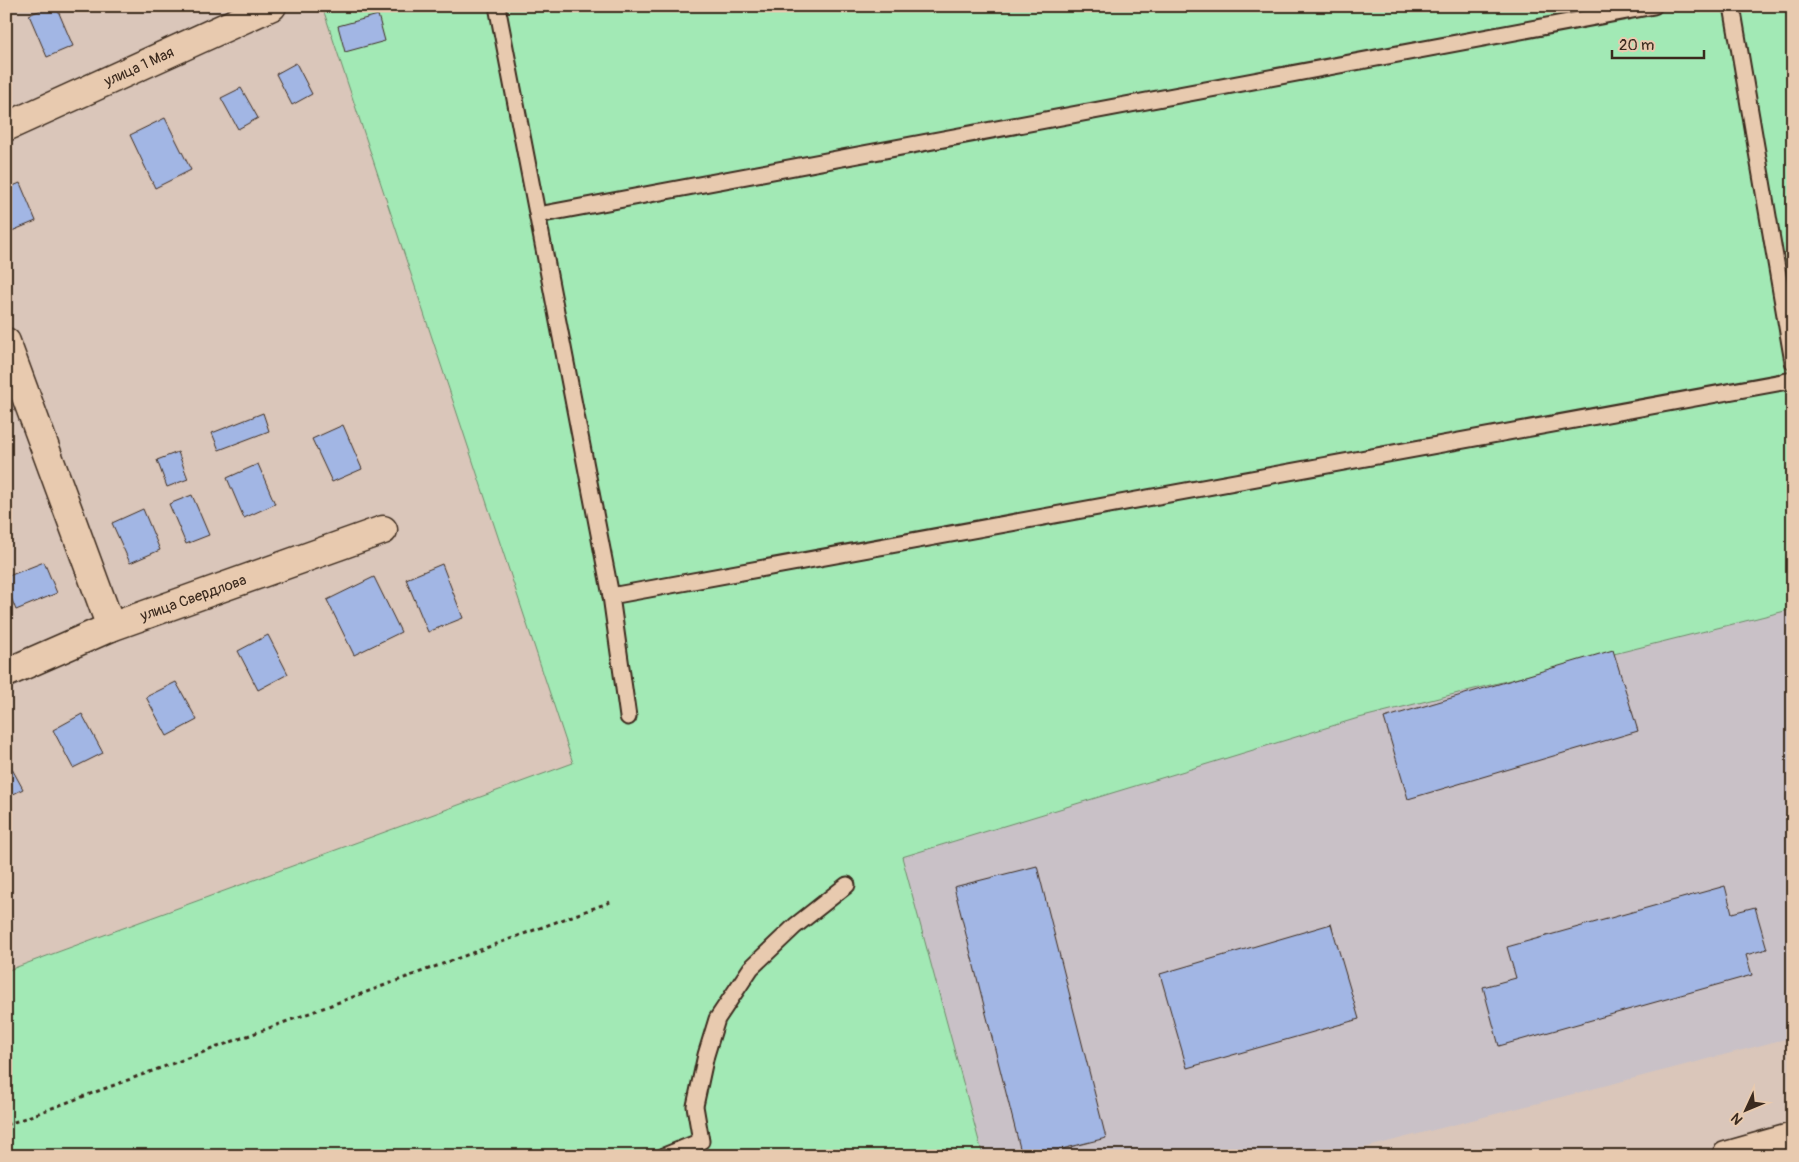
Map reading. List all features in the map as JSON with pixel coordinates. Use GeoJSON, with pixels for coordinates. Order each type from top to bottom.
{"type":"FeatureCollection","features":[{"type":"Feature","properties":{"kind":"street","name":"улица 1 Мая"},"geometry":{"type":"LineString","coordinates":[[6,127],[272,6]]}},
{"type":"Feature","properties":{"kind":"street"},"geometry":{"type":"LineString","coordinates":[[6,342],[111,627]]}},
{"type":"Feature","properties":{"kind":"street","name":"улица Свердлова"},"geometry":{"type":"LineString","coordinates":[[6,673],[111,627],[383,530]]}},
{"type":"Feature","properties":{"kind":"street"},"geometry":{"type":"LineString","coordinates":[[1726,1156],[1793,1137]]}},
{"type":"Feature","properties":{"kind":"lane"},"geometry":{"type":"LineString","coordinates":[[497,6],[611,596],[628,717]]}},
{"type":"Feature","properties":{"kind":"lane"},"geometry":{"type":"LineString","coordinates":[[538,215],[1654,6]]}},
{"type":"Feature","properties":{"kind":"lane"},"geometry":{"type":"LineString","coordinates":[[1732,6],[1793,362]]}},
{"type":"Feature","properties":{"kind":"lane"},"geometry":{"type":"LineString","coordinates":[[611,596],[1793,380]]}},
{"type":"Feature","properties":{"kind":"lane"},"geometry":{"type":"LineString","coordinates":[[664,1156],[701,1142],[694,1106],[706,1055],[717,1019],[750,968],[795,926],[847,885]]}},
{"type":"Feature","properties":{"kind":"path"},"geometry":{"type":"LineString","coordinates":[[6,1126],[613,902]]}},
{"type":"Feature","properties":{"kind":"shaded area"},"geometry":{"type":"Polygon","coordinates":[[[1793,609],[1793,1037],[1333,1156],[983,1156],[902,857],[1355,719],[1793,609]]]}},
{"type":"Feature","properties":{"kind":"green space"},"geometry":{"type":"Polygon","coordinates":[[[322,6],[1793,6],[1793,609],[1355,719],[902,857],[983,1156],[6,1156],[6,971],[573,763],[322,6]]]}},
{"type":"Feature","properties":{"kind":"building"},"geometry":{"type":"Polygon","coordinates":[[[50,6],[56,6],[73,46],[47,57],[29,15],[50,6]]]}},
{"type":"Feature","properties":{"kind":"building"},"geometry":{"type":"Polygon","coordinates":[[[378,15],[385,41],[345,52],[338,26],[378,15]]]}},
{"type":"Feature","properties":{"kind":"building"},"geometry":{"type":"Polygon","coordinates":[[[296,63],[312,94],[292,105],[276,74],[296,63]]]}},
{"type":"Feature","properties":{"kind":"building"},"geometry":{"type":"Polygon","coordinates":[[[241,88],[258,118],[238,129],[221,98],[241,88]]]}},
{"type":"Feature","properties":{"kind":"building"},"geometry":{"type":"Polygon","coordinates":[[[165,118],[191,170],[155,188],[130,135],[165,118]]]}},
{"type":"Feature","properties":{"kind":"building"},"geometry":{"type":"Polygon","coordinates":[[[20,183],[36,221],[7,233],[6,189],[20,183]]]}},
{"type":"Feature","properties":{"kind":"building"},"geometry":{"type":"Polygon","coordinates":[[[263,413],[269,431],[219,450],[212,433],[263,413]]]}},
{"type":"Feature","properties":{"kind":"building"},"geometry":{"type":"Polygon","coordinates":[[[343,425],[362,469],[332,482],[312,439],[343,425]]]}},
{"type":"Feature","properties":{"kind":"building"},"geometry":{"type":"Polygon","coordinates":[[[178,452],[188,479],[167,487],[157,460],[178,452]]]}},
{"type":"Feature","properties":{"kind":"building"},"geometry":{"type":"Polygon","coordinates":[[[258,464],[275,504],[244,518],[227,478],[258,464]]]}},
{"type":"Feature","properties":{"kind":"building"},"geometry":{"type":"Polygon","coordinates":[[[192,495],[209,535],[186,544],[169,504],[192,495]]]}},
{"type":"Feature","properties":{"kind":"building"},"geometry":{"type":"Polygon","coordinates":[[[143,509],[160,550],[130,563],[112,523],[143,509]]]}},
{"type":"Feature","properties":{"kind":"building"},"geometry":{"type":"Polygon","coordinates":[[[44,562],[57,593],[16,610],[6,585],[6,577],[44,562]]]}},
{"type":"Feature","properties":{"kind":"building"},"geometry":{"type":"Polygon","coordinates":[[[442,564],[463,618],[428,632],[406,579],[442,564]]]}},
{"type":"Feature","properties":{"kind":"building"},"geometry":{"type":"Polygon","coordinates":[[[374,577],[401,632],[354,655],[327,600],[374,577]]]}},
{"type":"Feature","properties":{"kind":"building"},"geometry":{"type":"Polygon","coordinates":[[[268,635],[288,674],[258,690],[238,651],[268,635]]]}},
{"type":"Feature","properties":{"kind":"building"},"geometry":{"type":"Polygon","coordinates":[[[1613,650],[1638,731],[1408,799],[1384,718],[1613,650]]]}},
{"type":"Feature","properties":{"kind":"building"},"geometry":{"type":"Polygon","coordinates":[[[176,682],[197,720],[167,736],[146,697],[176,682]]]}},
{"type":"Feature","properties":{"kind":"building"},"geometry":{"type":"Polygon","coordinates":[[[82,714],[103,753],[73,768],[53,730],[82,714]]]}},
{"type":"Feature","properties":{"kind":"building"},"geometry":{"type":"Polygon","coordinates":[[[6,758],[23,789],[6,798],[6,758]]]}},
{"type":"Feature","properties":{"kind":"building"},"geometry":{"type":"Polygon","coordinates":[[[1037,866],[1106,1138],[1034,1156],[1022,1156],[954,887],[1037,866]]]}},
{"type":"Feature","properties":{"kind":"building"},"geometry":{"type":"Polygon","coordinates":[[[1725,886],[1732,913],[1755,907],[1767,949],[1746,955],[1752,975],[1499,1046],[1483,987],[1516,978],[1507,947],[1725,886]]]}},
{"type":"Feature","properties":{"kind":"building"},"geometry":{"type":"Polygon","coordinates":[[[1331,924],[1359,1019],[1187,1068],[1160,974],[1331,924]]]}}]}
